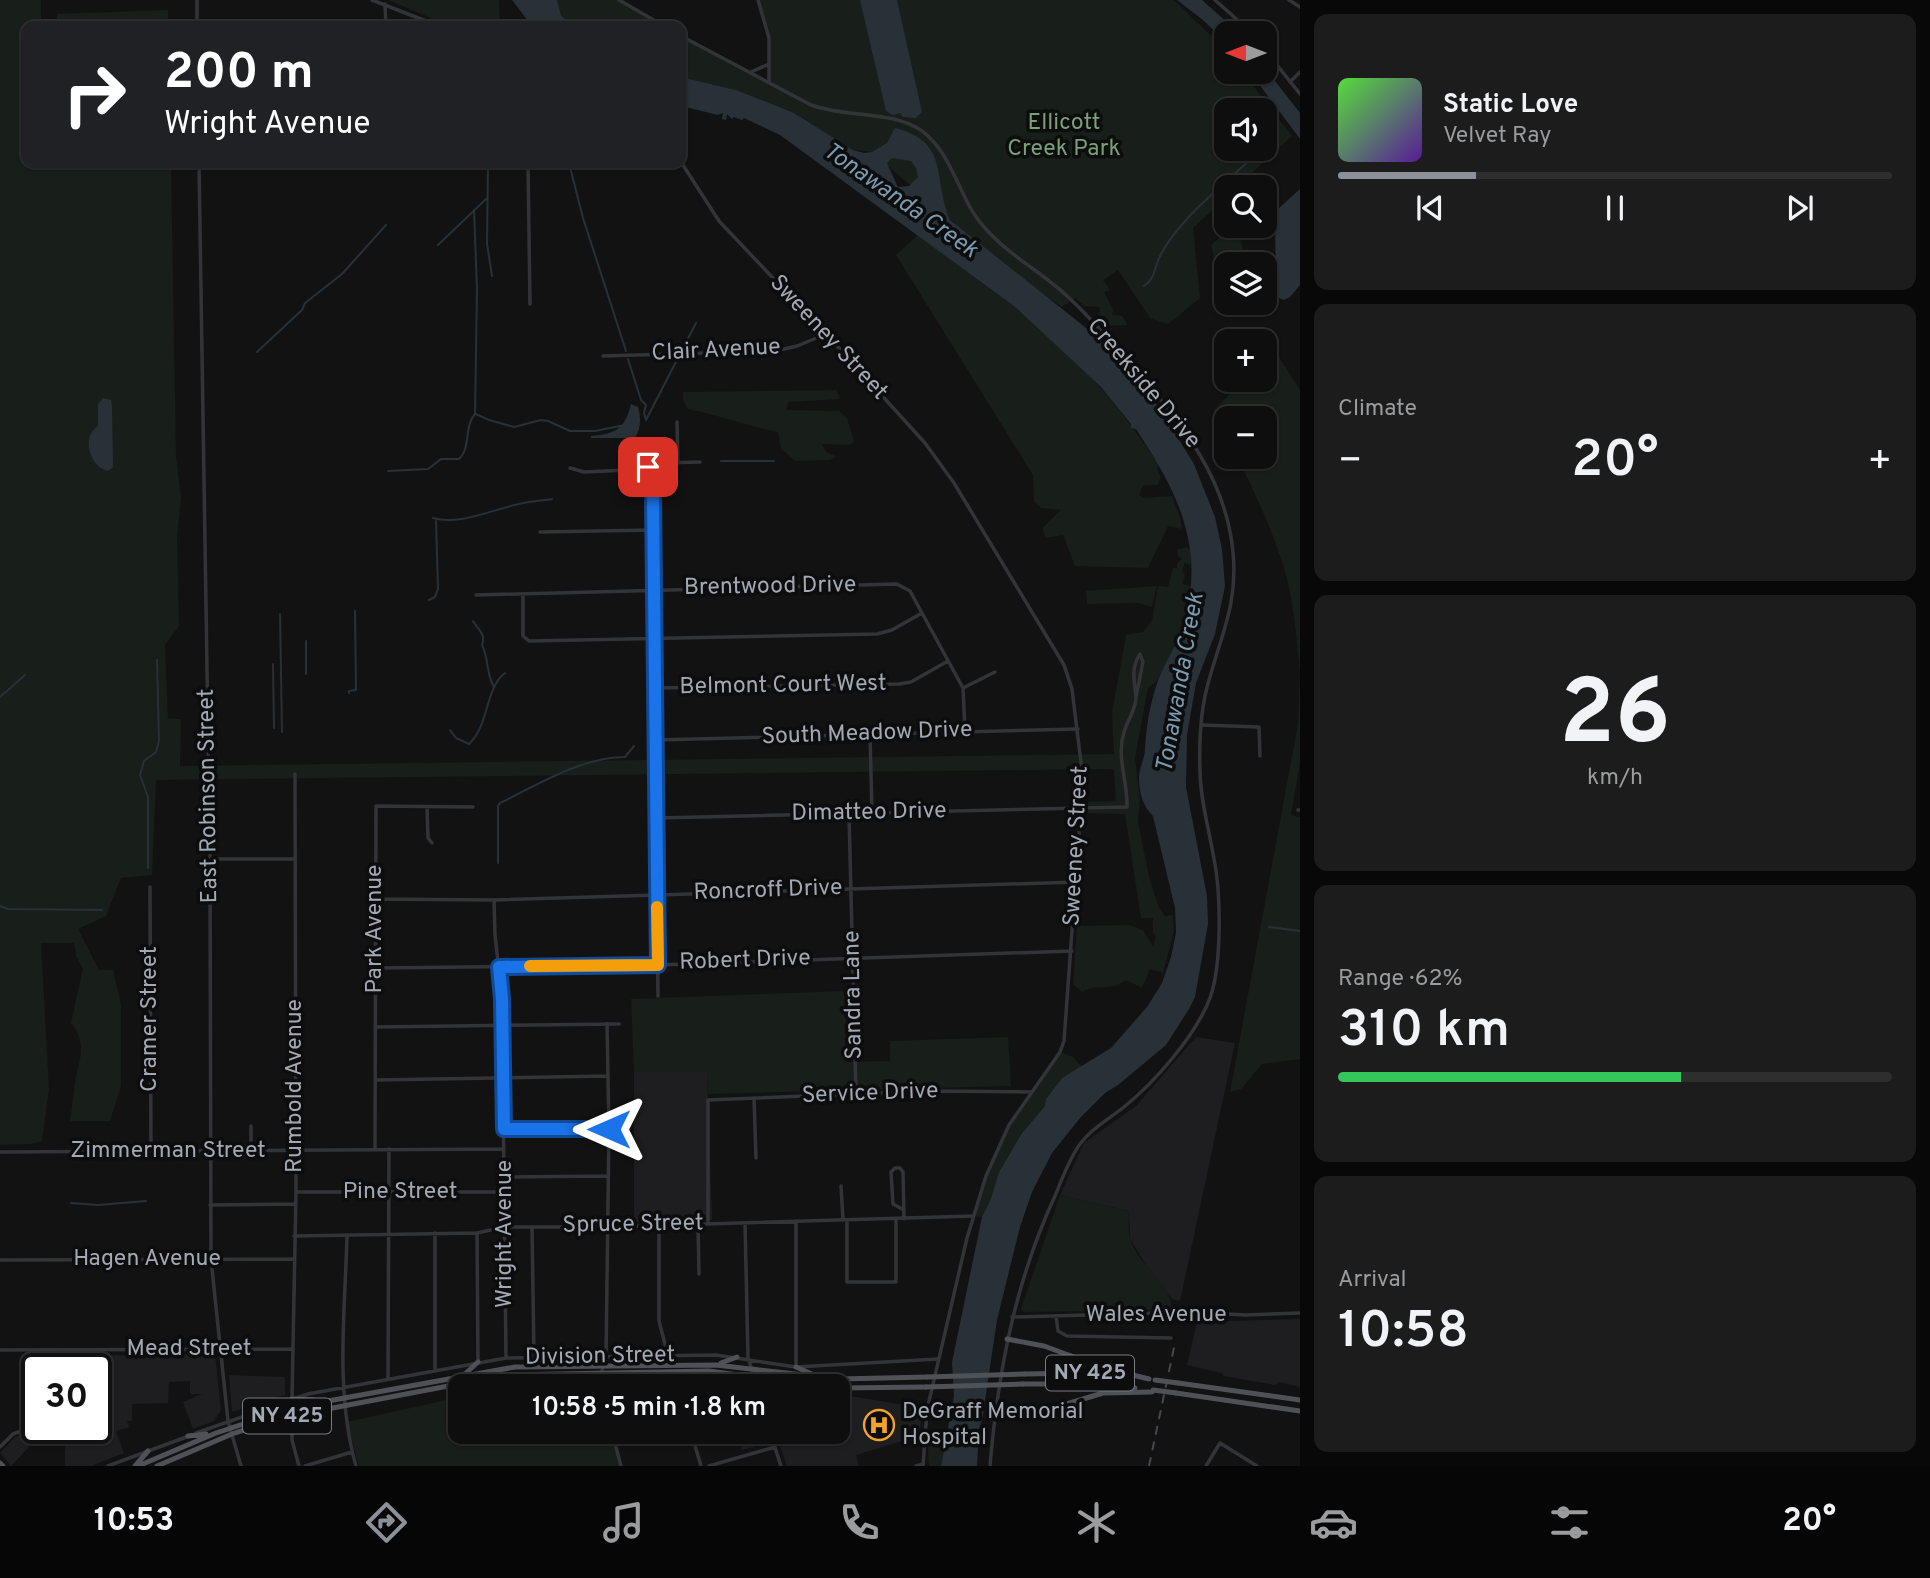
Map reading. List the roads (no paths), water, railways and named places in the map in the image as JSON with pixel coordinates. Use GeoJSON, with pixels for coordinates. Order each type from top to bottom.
{"type":"FeatureCollection","features":[{"type":"Feature","properties":{"kind":"main road"},"geometry":{"type":"LineString","coordinates":[[1007,1339],[1044,1346],[1104,1368],[1152,1380]]}},
{"type":"Feature","properties":{"kind":"main road"},"geometry":{"type":"LineString","coordinates":[[553,1357],[576,1366]]}},
{"type":"Feature","properties":{"kind":"main road"},"geometry":{"type":"LineString","coordinates":[[716,1364],[737,1357]]}},
{"type":"Feature","properties":{"kind":"main road"},"geometry":{"type":"LineString","coordinates":[[464,1374],[478,1362]]}},
{"type":"Feature","properties":{"kind":"main road","name":"NY 425"},"geometry":{"type":"LineString","coordinates":[[470,1374],[515,1367],[716,1364],[792,1374]]}},
{"type":"Feature","properties":{"kind":"main road"},"geometry":{"type":"LineString","coordinates":[[796,1367],[811,1374]]}},
{"type":"Feature","properties":{"kind":"main road","name":"NY 425"},"geometry":{"type":"LineString","coordinates":[[157,1466],[230,1428],[506,1375],[709,1371],[735,1374]]}},
{"type":"Feature","properties":{"kind":"main road","name":"NY 425"},"geometry":{"type":"LineString","coordinates":[[850,1378],[1099,1374],[1300,1401]]}},
{"type":"Feature","properties":{"kind":"main road","name":"NY 425"},"geometry":{"type":"LineString","coordinates":[[137,1466],[267,1414],[448,1378]]}},
{"type":"Feature","properties":{"kind":"main road","name":"NY 425"},"geometry":{"type":"LineString","coordinates":[[850,1388],[1104,1384],[1153,1391]]}},
{"type":"Feature","properties":{"kind":"main road"},"geometry":{"type":"LineString","coordinates":[[994,1413],[1037,1413],[1103,1393],[1153,1391],[1300,1410]]}},
{"type":"Feature","properties":{"kind":"main road"},"geometry":{"type":"LineString","coordinates":[[292,1399],[324,1401]]}},
{"type":"Feature","properties":{"kind":"main road"},"geometry":{"type":"LineString","coordinates":[[188,1436],[216,1433]]}},
{"type":"Feature","properties":{"kind":"main road"},"geometry":{"type":"LineString","coordinates":[[137,1466],[148,1451]]}},
{"type":"Feature","properties":{"kind":"street"},"geometry":{"type":"LineString","coordinates":[[197,0],[197,21]]}},
{"type":"Feature","properties":{"kind":"street"},"geometry":{"type":"LineString","coordinates":[[372,0],[427,21]]}},
{"type":"Feature","properties":{"kind":"street"},"geometry":{"type":"LineString","coordinates":[[619,0],[655,21]]}},
{"type":"Feature","properties":{"kind":"street"},"geometry":{"type":"LineString","coordinates":[[758,0],[769,38],[769,82]]}},
{"type":"Feature","properties":{"kind":"street"},"geometry":{"type":"LineString","coordinates":[[1215,0],[1239,21]]}},
{"type":"Feature","properties":{"kind":"street"},"geometry":{"type":"LineString","coordinates":[[1289,0],[1300,6]]}},
{"type":"Feature","properties":{"kind":"street"},"geometry":{"type":"LineString","coordinates":[[385,4],[386,21]]}},
{"type":"Feature","properties":{"kind":"street","name":"Creekside Drive"},"geometry":{"type":"LineString","coordinates":[[686,39],[811,106],[834,113],[891,118],[911,124],[926,134],[947,158],[968,204],[986,229],[1065,293],[1106,336],[1186,430],[1202,456],[1225,506],[1233,555],[1233,585],[1229,620],[1208,683],[1199,776],[1218,890],[1216,966],[1211,995],[1192,1031],[1161,1069],[1132,1100],[1097,1127],[1080,1145],[1036,1237],[1007,1339],[994,1413],[990,1466]]}},
{"type":"Feature","properties":{"kind":"street"},"geometry":{"type":"LineString","coordinates":[[751,72],[769,64]]}},
{"type":"Feature","properties":{"kind":"street"},"geometry":{"type":"LineString","coordinates":[[1278,67],[1300,94]]}},
{"type":"Feature","properties":{"kind":"street"},"geometry":{"type":"LineString","coordinates":[[1290,82],[1300,72]]}},
{"type":"Feature","properties":{"kind":"street","name":"East Robinson Street"},"geometry":{"type":"LineString","coordinates":[[199,168],[210,859],[211,1259],[230,1428],[241,1466]]}},
{"type":"Feature","properties":{"kind":"street"},"geometry":{"type":"LineString","coordinates":[[528,168],[530,304]]}},
{"type":"Feature","properties":{"kind":"street","name":"Sweeney Street"},"geometry":{"type":"LineString","coordinates":[[685,168],[719,221],[925,443],[954,483],[1064,665],[1072,689],[1083,779],[1065,1041],[997,1147],[973,1216],[926,1417],[923,1465]]}},
{"type":"Feature","properties":{"kind":"street","name":"Clair Avenue"},"geometry":{"type":"LineString","coordinates":[[603,356],[776,351],[826,334]]}},
{"type":"Feature","properties":{"kind":"street"},"geometry":{"type":"LineString","coordinates":[[677,422],[678,462]]}},
{"type":"Feature","properties":{"kind":"street"},"geometry":{"type":"LineString","coordinates":[[570,468],[584,472],[635,470],[678,462],[700,462]]}},
{"type":"Feature","properties":{"kind":"street"},"geometry":{"type":"LineString","coordinates":[[648,467],[653,490],[658,996]]}},
{"type":"Feature","properties":{"kind":"street"},"geometry":{"type":"LineString","coordinates":[[540,532],[653,530]]}},
{"type":"Feature","properties":{"kind":"street","name":"Brentwood Drive"},"geometry":{"type":"LineString","coordinates":[[476,595],[897,584],[910,591],[963,688],[965,731]]}},
{"type":"Feature","properties":{"kind":"street"},"geometry":{"type":"LineString","coordinates":[[523,594],[523,636],[529,641],[877,634],[892,630],[922,613]]}},
{"type":"Feature","properties":{"kind":"street"},"geometry":{"type":"LineString","coordinates":[[1140,654],[1143,662],[1136,697],[1133,691],[1135,661],[1140,654]]}},
{"type":"Feature","properties":{"kind":"street","name":"Belmont Court West"},"geometry":{"type":"LineString","coordinates":[[655,688],[899,684],[911,682],[948,661]]}},
{"type":"Feature","properties":{"kind":"street"},"geometry":{"type":"LineString","coordinates":[[963,688],[995,671]]}},
{"type":"Feature","properties":{"kind":"street","name":"Dimatteo Drive"},"geometry":{"type":"LineString","coordinates":[[656,818],[1127,807],[1121,760],[1124,733],[1136,697]]}},
{"type":"Feature","properties":{"kind":"street"},"geometry":{"type":"LineString","coordinates":[[1202,725],[1259,727],[1260,756]]}},
{"type":"Feature","properties":{"kind":"street","name":"South Meadow Drive"},"geometry":{"type":"LineString","coordinates":[[655,740],[1078,729]]}},
{"type":"Feature","properties":{"kind":"street"},"geometry":{"type":"LineString","coordinates":[[870,734],[872,813]]}},
{"type":"Feature","properties":{"kind":"street","name":"Rumbold Avenue"},"geometry":{"type":"LineString","coordinates":[[292,1399],[296,1192],[295,774]]}},
{"type":"Feature","properties":{"kind":"street","name":"Park Avenue"},"geometry":{"type":"LineString","coordinates":[[374,1149],[376,806],[473,807]]}},
{"type":"Feature","properties":{"kind":"street"},"geometry":{"type":"LineString","coordinates":[[427,807],[428,838],[432,843]]}},
{"type":"Feature","properties":{"kind":"street","name":"Sandra Lane"},"geometry":{"type":"LineString","coordinates":[[849,814],[856,1093]]}},
{"type":"Feature","properties":{"kind":"street"},"geometry":{"type":"LineString","coordinates":[[210,859],[295,859]]}},
{"type":"Feature","properties":{"kind":"street","name":"Roncroff Drive"},"geometry":{"type":"LineString","coordinates":[[376,900],[495,900],[1077,882]]}},
{"type":"Feature","properties":{"kind":"street","name":"Cramer Street"},"geometry":{"type":"LineString","coordinates":[[150,887],[151,1152]]}},
{"type":"Feature","properties":{"kind":"street","name":"Wright Avenue"},"geometry":{"type":"LineString","coordinates":[[495,900],[504,1078],[506,1358]]}},
{"type":"Feature","properties":{"kind":"street","name":"Robert Drive"},"geometry":{"type":"LineString","coordinates":[[375,968],[658,965],[1072,951]]}},
{"type":"Feature","properties":{"kind":"street"},"geometry":{"type":"LineString","coordinates":[[601,1373],[606,1357],[609,1129],[607,1024]]}},
{"type":"Feature","properties":{"kind":"street"},"geometry":{"type":"LineString","coordinates":[[375,1027],[619,1024]]}},
{"type":"Feature","properties":{"kind":"street"},"geometry":{"type":"LineString","coordinates":[[375,1080],[608,1076]]}},
{"type":"Feature","properties":{"kind":"street","name":"Service Drive"},"geometry":{"type":"LineString","coordinates":[[708,1224],[708,1100],[856,1093],[1031,1092]]}},
{"type":"Feature","properties":{"kind":"street"},"geometry":{"type":"LineString","coordinates":[[754,1098],[756,1158]]}},
{"type":"Feature","properties":{"kind":"street"},"geometry":{"type":"LineString","coordinates":[[251,1126],[251,1151]]}},
{"type":"Feature","properties":{"kind":"street"},"geometry":{"type":"LineString","coordinates":[[504,1129],[609,1129]]}},
{"type":"Feature","properties":{"kind":"street"},"geometry":{"type":"LineString","coordinates":[[388,1379],[389,1149]]}},
{"type":"Feature","properties":{"kind":"street","name":"Zimmerman Street"},"geometry":{"type":"LineString","coordinates":[[0,1152],[504,1149]]}},
{"type":"Feature","properties":{"kind":"street"},"geometry":{"type":"LineString","coordinates":[[904,1210],[893,1205],[891,1172],[895,1168],[900,1168],[903,1172],[904,1210],[904,1219]]}},
{"type":"Feature","properties":{"kind":"street"},"geometry":{"type":"LineString","coordinates":[[504,1177],[607,1176]]}},
{"type":"Feature","properties":{"kind":"street"},"geometry":{"type":"LineString","coordinates":[[841,1186],[847,1282],[896,1282],[896,1219]]}},
{"type":"Feature","properties":{"kind":"street","name":"Pine Street"},"geometry":{"type":"LineString","coordinates":[[296,1192],[503,1192]]}},
{"type":"Feature","properties":{"kind":"street"},"geometry":{"type":"LineString","coordinates":[[211,1205],[295,1205]]}},
{"type":"Feature","properties":{"kind":"street","name":"Spruce Street"},"geometry":{"type":"LineString","coordinates":[[294,1236],[477,1233],[504,1227],[607,1227],[973,1216]]}},
{"type":"Feature","properties":{"kind":"street"},"geometry":{"type":"LineString","coordinates":[[796,1222],[796,1367]]}},
{"type":"Feature","properties":{"kind":"street"},"geometry":{"type":"LineString","coordinates":[[745,1223],[748,1358],[752,1374]]}},
{"type":"Feature","properties":{"kind":"street"},"geometry":{"type":"LineString","coordinates":[[698,1224],[699,1274]]}},
{"type":"Feature","properties":{"kind":"street"},"geometry":{"type":"LineString","coordinates":[[659,1225],[659,1321],[668,1356]]}},
{"type":"Feature","properties":{"kind":"street"},"geometry":{"type":"LineString","coordinates":[[532,1227],[534,1357]]}},
{"type":"Feature","properties":{"kind":"street"},"geometry":{"type":"LineString","coordinates":[[435,1233],[435,1371]]}},
{"type":"Feature","properties":{"kind":"street"},"geometry":{"type":"LineString","coordinates":[[477,1233],[478,1362]]}},
{"type":"Feature","properties":{"kind":"street"},"geometry":{"type":"LineString","coordinates":[[346,1236],[343,1398],[356,1466]]}},
{"type":"Feature","properties":{"kind":"street","name":"Hagen Avenue"},"geometry":{"type":"LineString","coordinates":[[0,1260],[294,1259]]}},
{"type":"Feature","properties":{"kind":"street","name":"Wales Avenue"},"geometry":{"type":"LineString","coordinates":[[1012,1317],[1195,1312],[1245,1315],[1300,1313]]}},
{"type":"Feature","properties":{"kind":"street"},"geometry":{"type":"LineString","coordinates":[[1056,1316],[1058,1331],[1067,1336],[1171,1338]]}},
{"type":"Feature","properties":{"kind":"street","name":"Mead Street"},"geometry":{"type":"LineString","coordinates":[[0,1350],[293,1349]]}},
{"type":"Feature","properties":{"kind":"street","name":"Division Street"},"geometry":{"type":"LineString","coordinates":[[108,1466],[188,1436],[230,1428],[292,1399],[506,1358],[737,1357],[796,1367],[939,1359]]}},
{"type":"Feature","properties":{"kind":"street"},"geometry":{"type":"LineString","coordinates":[[292,1424],[292,1440],[299,1466]]}},
{"type":"Feature","properties":{"kind":"street"},"geometry":{"type":"LineString","coordinates":[[0,1447],[21,1430]]}},
{"type":"Feature","properties":{"kind":"street"},"geometry":{"type":"LineString","coordinates":[[1206,1466],[1220,1443],[1257,1466]]}},
{"type":"Feature","properties":{"kind":"street"},"geometry":{"type":"LineString","coordinates":[[615,1444],[621,1466]]}},
{"type":"Feature","properties":{"kind":"street"},"geometry":{"type":"LineString","coordinates":[[695,1444],[701,1466]]}},
{"type":"Feature","properties":{"kind":"street"},"geometry":{"type":"LineString","coordinates":[[774,1444],[781,1466]]}},
{"type":"Feature","properties":{"kind":"street"},"geometry":{"type":"LineString","coordinates":[[709,1466],[775,1447]]}},
{"type":"Feature","properties":{"kind":"street"},"geometry":{"type":"LineString","coordinates":[[305,1466],[352,1452]]}},
{"type":"Feature","properties":{"kind":"street"},"geometry":{"type":"LineString","coordinates":[[916,1466],[923,1465]]}},
{"type":"Feature","properties":{"kind":"water"},"geometry":{"type":"Polygon","coordinates":[[[512,0],[557,0],[561,15],[566,21],[528,21],[512,0]]]}},
{"type":"Feature","properties":{"kind":"water","name":"Tonawanda Creek"},"geometry":{"type":"Polygon","coordinates":[[[860,0],[897,0],[922,112],[916,118],[903,117],[900,113],[893,115],[886,111],[860,0]]]}},
{"type":"Feature","properties":{"kind":"water"},"geometry":{"type":"Polygon","coordinates":[[[1177,0],[1202,0],[1226,21],[1214,21],[1214,31],[1177,0]]]}},
{"type":"Feature","properties":{"kind":"water"},"geometry":{"type":"Polygon","coordinates":[[[686,78],[736,90],[794,113],[853,150],[864,153],[872,152],[887,143],[895,128],[924,142],[936,163],[950,220],[1105,343],[1158,406],[1194,464],[1215,517],[1222,549],[1225,586],[1215,634],[1196,683],[1187,735],[1186,787],[1207,896],[1208,924],[1195,997],[1166,1045],[1105,1093],[1080,1118],[1052,1153],[1032,1192],[1020,1227],[997,1320],[979,1430],[977,1466],[941,1466],[954,1396],[952,1362],[982,1217],[999,1172],[1022,1133],[1045,1106],[1046,1099],[1062,1078],[1111,1048],[1147,1007],[1162,983],[1171,957],[1176,933],[1175,908],[1153,816],[1142,799],[1139,778],[1153,696],[1187,614],[1191,558],[1187,533],[1170,487],[1136,429],[1131,428],[1131,424],[1100,386],[1014,306],[780,135],[744,118],[732,119],[727,114],[726,120],[722,119],[723,113],[718,115],[686,107],[686,78]],[[892,158],[887,163],[898,187],[909,186],[918,177],[911,161],[892,158]]]}},
{"type":"Feature","properties":{"kind":"water"},"geometry":{"type":"Polygon","coordinates":[[[1259,84],[1277,84],[1300,113],[1300,139],[1277,108],[1277,98],[1269,98],[1259,84]]]}},
{"type":"Feature","properties":{"kind":"water"},"geometry":{"type":"Polygon","coordinates":[[[1300,189],[1300,285],[1284,300],[1277,294],[1275,238],[1278,209],[1300,189]]]}},
{"type":"Feature","properties":{"kind":"water"},"geometry":{"type":"Polygon","coordinates":[[[103,398],[111,400],[112,407],[113,467],[108,471],[95,462],[89,445],[91,433],[98,425],[98,404],[103,398]]]}},
{"type":"Feature","properties":{"kind":"water"},"geometry":{"type":"Polygon","coordinates":[[[631,404],[638,407],[640,415],[635,438],[591,438],[614,431],[623,424],[631,404]]]}},
{"type":"Feature","properties":{"kind":"waterway"},"geometry":{"type":"LineString","coordinates":[[1144,286],[1151,279],[1161,254],[1180,227],[1248,161]]}},
{"type":"Feature","properties":{"kind":"waterway"},"geometry":{"type":"LineString","coordinates":[[488,168],[487,244],[492,276]]}},
{"type":"Feature","properties":{"kind":"waterway"},"geometry":{"type":"LineString","coordinates":[[570,168],[583,218],[626,351]]}},
{"type":"Feature","properties":{"kind":"waterway"},"geometry":{"type":"LineString","coordinates":[[438,245],[486,199]]}},
{"type":"Feature","properties":{"kind":"waterway"},"geometry":{"type":"LineString","coordinates":[[388,471],[428,469],[441,459],[459,459],[465,449],[475,414],[477,290],[474,210]]}},
{"type":"Feature","properties":{"kind":"waterway"},"geometry":{"type":"LineString","coordinates":[[257,352],[302,310],[305,303],[342,274],[386,225]]}},
{"type":"Feature","properties":{"kind":"waterway"},"geometry":{"type":"LineString","coordinates":[[628,359],[641,400],[646,405],[646,420],[696,323]]}},
{"type":"Feature","properties":{"kind":"waterway"},"geometry":{"type":"LineString","coordinates":[[476,414],[514,427],[541,420],[570,431],[595,431],[625,425]]}},
{"type":"Feature","properties":{"kind":"waterway"},"geometry":{"type":"LineString","coordinates":[[721,461],[774,461]]}},
{"type":"Feature","properties":{"kind":"waterway"},"geometry":{"type":"LineString","coordinates":[[661,468],[669,491]]}},
{"type":"Feature","properties":{"kind":"waterway"},"geometry":{"type":"LineString","coordinates":[[433,518],[454,520],[523,503],[552,499]]}},
{"type":"Feature","properties":{"kind":"waterway"},"geometry":{"type":"LineString","coordinates":[[429,600],[435,597],[438,589],[436,521]]}},
{"type":"Feature","properties":{"kind":"waterway"},"geometry":{"type":"LineString","coordinates":[[349,693],[356,690],[355,611]]}},
{"type":"Feature","properties":{"kind":"waterway"},"geometry":{"type":"LineString","coordinates":[[280,614],[282,732]]}},
{"type":"Feature","properties":{"kind":"waterway"},"geometry":{"type":"LineString","coordinates":[[473,621],[482,635],[482,645],[494,687]]}},
{"type":"Feature","properties":{"kind":"waterway"},"geometry":{"type":"LineString","coordinates":[[306,641],[306,674]]}},
{"type":"Feature","properties":{"kind":"waterway"},"geometry":{"type":"LineString","coordinates":[[148,868],[148,797],[140,775],[144,761],[156,752],[159,741],[157,660]]}},
{"type":"Feature","properties":{"kind":"waterway"},"geometry":{"type":"LineString","coordinates":[[273,664],[274,728]]}},
{"type":"Feature","properties":{"kind":"waterway"},"geometry":{"type":"LineString","coordinates":[[450,730],[456,738],[469,744],[480,727],[494,688],[505,673]]}},
{"type":"Feature","properties":{"kind":"waterway"},"geometry":{"type":"LineString","coordinates":[[0,697],[25,675]]}},
{"type":"Feature","properties":{"kind":"waterway"},"geometry":{"type":"LineString","coordinates":[[498,863],[500,803],[577,767],[609,758],[625,757],[634,746]]}},
{"type":"Feature","properties":{"kind":"waterway"},"geometry":{"type":"LineString","coordinates":[[0,906],[8,909],[102,910]]}},
{"type":"Feature","properties":{"kind":"waterway"},"geometry":{"type":"LineString","coordinates":[[1269,927],[1300,931]]}},
{"type":"Feature","properties":{"kind":"waterway"},"geometry":{"type":"LineString","coordinates":[[71,1203],[98,1205],[146,1201]]}},
{"type":"Feature","properties":{"kind":"railway"},"geometry":{"type":"LineString","coordinates":[[1149,1466],[1175,1343]]}},
{"type":"Feature","properties":{"kind":"place","name":"DeGraff Memorial Hospital"},"geometry":{"type":"Point","coordinates":[879,1425]}},
{"type":"Feature","properties":{"kind":"park label","name":"Ellicott Creek Park"},"geometry":{"type":"Point","coordinates":[1064,136]}}]}
